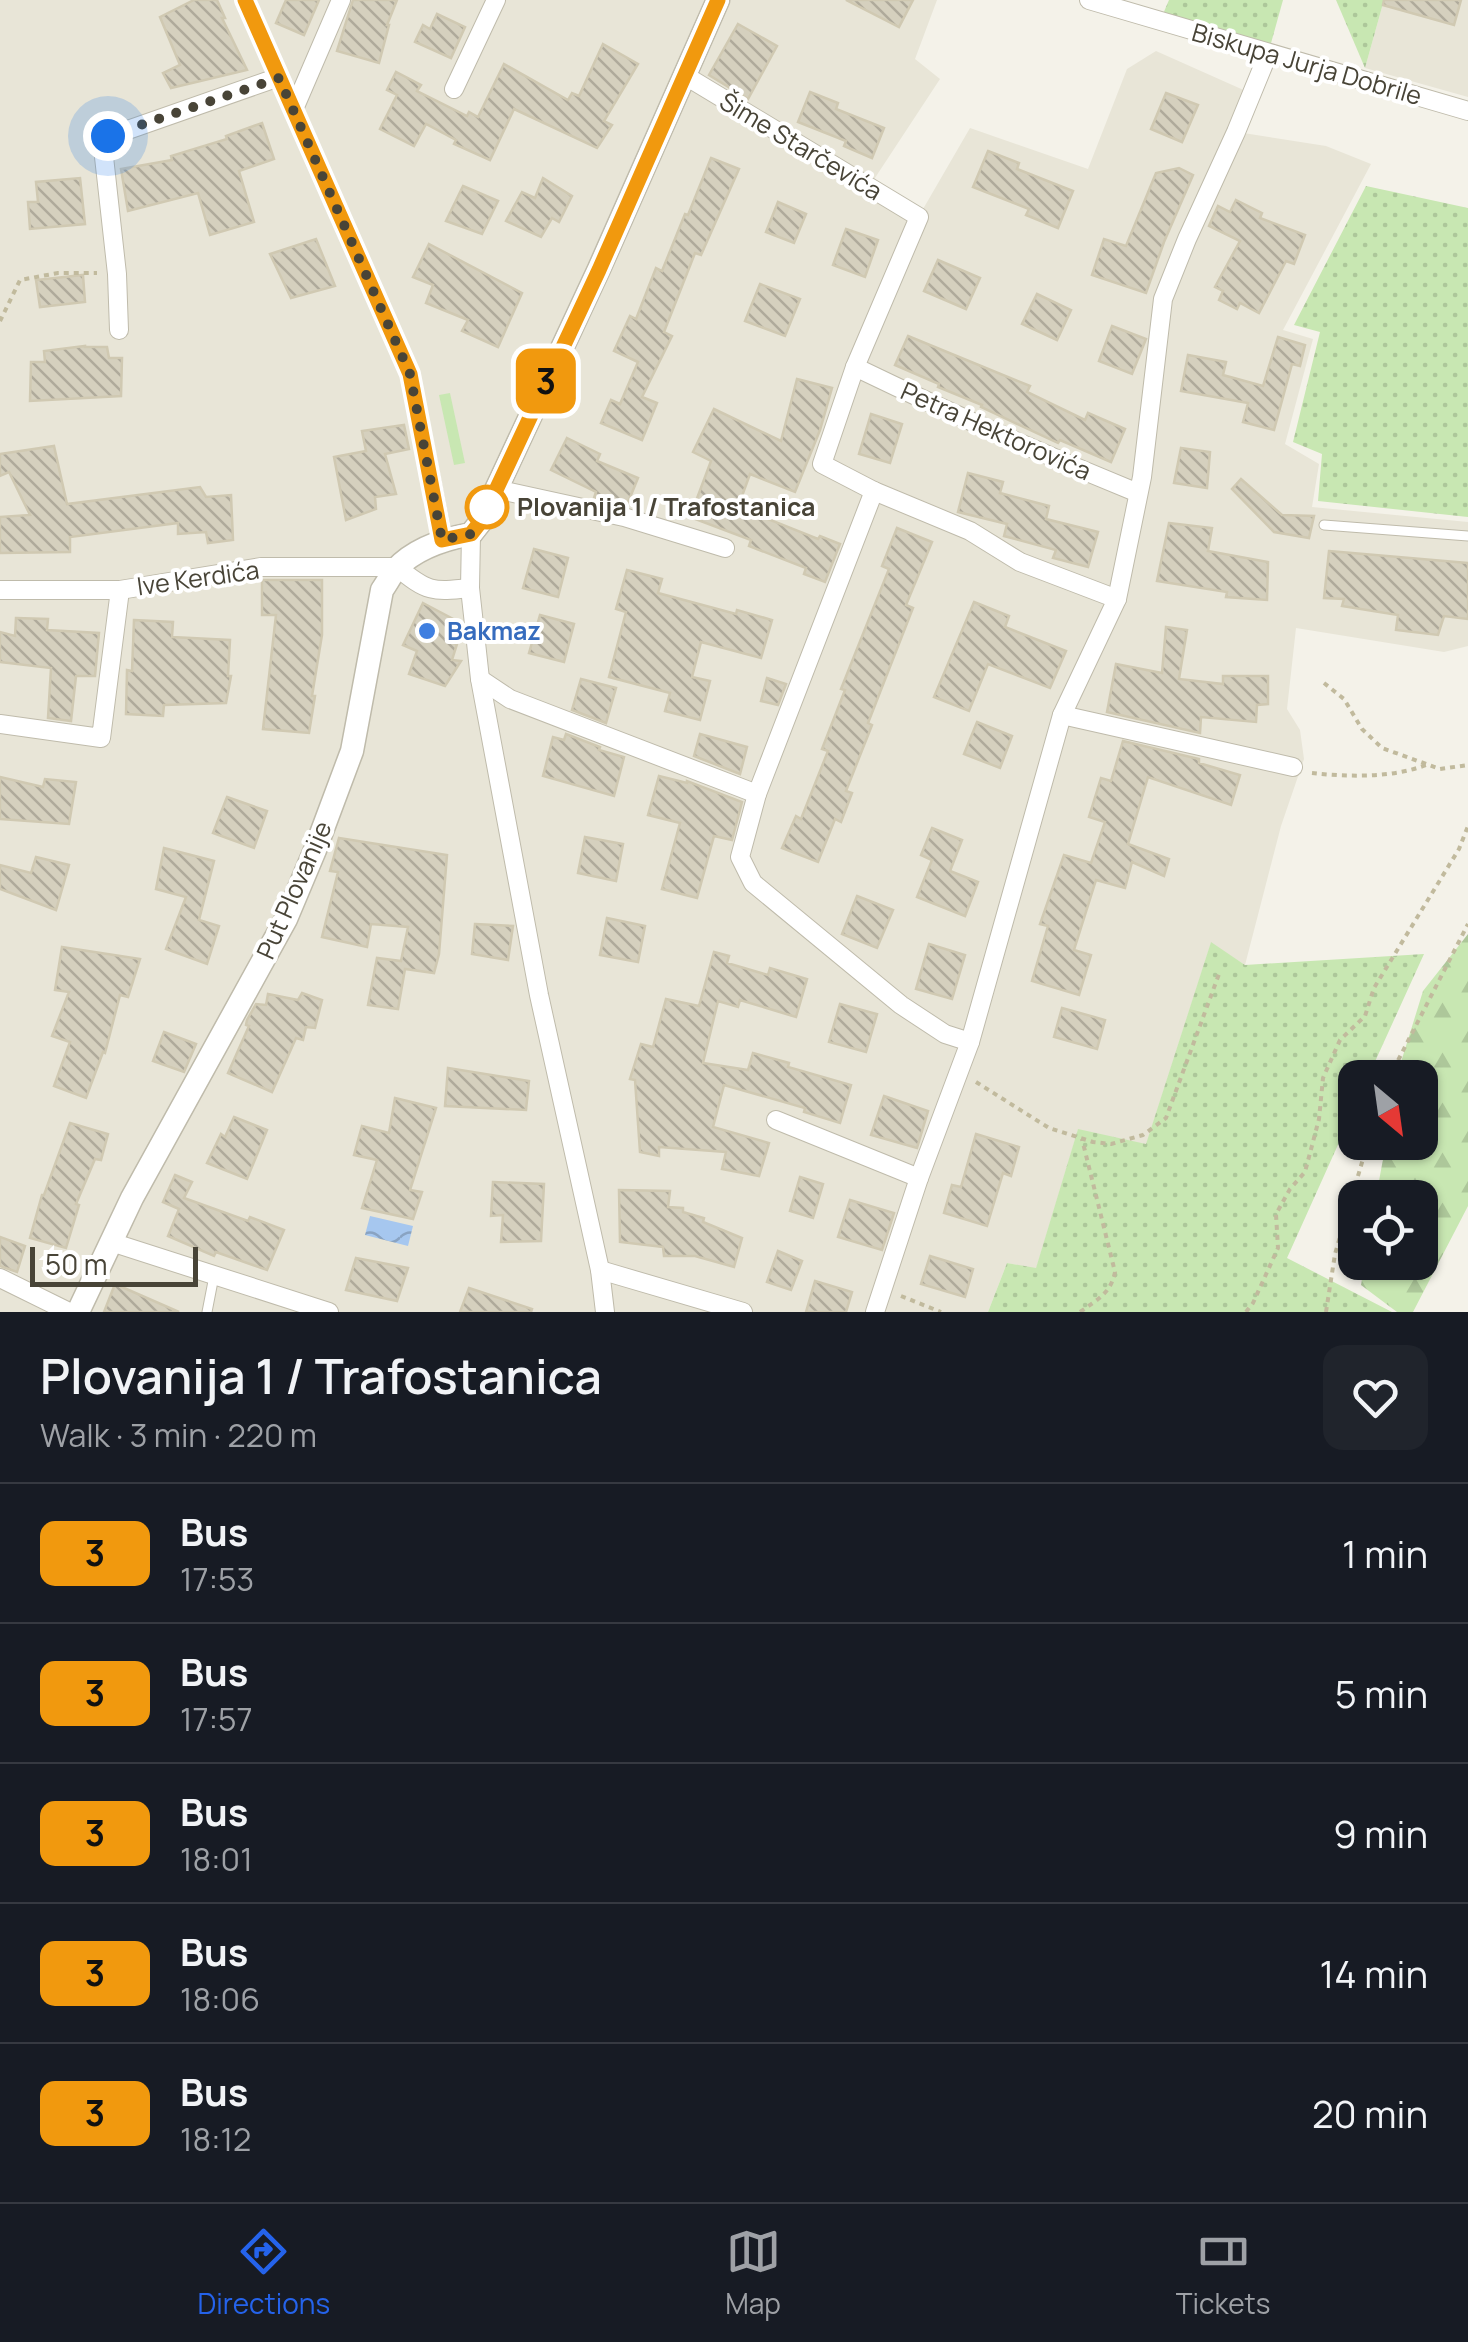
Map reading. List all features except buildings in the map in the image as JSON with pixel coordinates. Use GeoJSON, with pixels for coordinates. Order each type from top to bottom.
{"type":"FeatureCollection","features":[{"type":"Feature","properties":{"kind":"street"},"geometry":{"type":"LineString","coordinates":[[245,0],[410,374],[442,540]]}},
{"type":"Feature","properties":{"kind":"street"},"geometry":{"type":"LineString","coordinates":[[294,110],[341,0]]}},
{"type":"Feature","properties":{"kind":"street"},"geometry":{"type":"LineString","coordinates":[[454,89],[496,0]]}},
{"type":"Feature","properties":{"kind":"street"},"geometry":{"type":"LineString","coordinates":[[601,1310],[600,1270],[539,995],[480,679],[470,588],[471,534],[482,520],[599,270],[718,0]]}},
{"type":"Feature","properties":{"kind":"street","name":"Biskupa Jurja Dobrile"},"geometry":{"type":"LineString","coordinates":[[1088,0],[1468,111]]}},
{"type":"Feature","properties":{"kind":"street"},"geometry":{"type":"LineString","coordinates":[[876,1312],[918,1178],[970,1042],[1062,715],[1117,599],[1142,477],[1163,299],[1268,54]]}},
{"type":"Feature","properties":{"kind":"street","name":"Šime Starčevića"},"geometry":{"type":"LineString","coordinates":[[684,75],[919,217],[855,367]]}},
{"type":"Feature","properties":{"kind":"street"},"geometry":{"type":"LineString","coordinates":[[119,330],[102,139],[279,78]]}},
{"type":"Feature","properties":{"kind":"street"},"geometry":{"type":"LineString","coordinates":[[855,367],[822,464],[874,491],[970,531],[1020,562],[1117,599]]}},
{"type":"Feature","properties":{"kind":"street","name":"Petra Hektorovića"},"geometry":{"type":"LineString","coordinates":[[855,367],[1018,444],[1138,493]]}},
{"type":"Feature","properties":{"kind":"street"},"geometry":{"type":"LineString","coordinates":[[495,489],[624,518],[725,548]]}},
{"type":"Feature","properties":{"kind":"street"},"geometry":{"type":"LineString","coordinates":[[874,491],[758,794],[740,858],[753,883],[901,1005],[945,1034],[970,1042]]}},
{"type":"Feature","properties":{"kind":"street"},"geometry":{"type":"LineString","coordinates":[[470,588],[432,591],[397,567],[442,540],[471,534]]}},
{"type":"Feature","properties":{"kind":"street","name":"Ive Kerdića"},"geometry":{"type":"LineString","coordinates":[[0,590],[120,590],[261,567],[397,567]]}},
{"type":"Feature","properties":{"kind":"street","name":"Put Plovanije"},"geometry":{"type":"LineString","coordinates":[[78,1312],[132,1198],[286,919],[316,850],[352,751],[382,590],[397,567]]}},
{"type":"Feature","properties":{"kind":"street"},"geometry":{"type":"LineString","coordinates":[[0,724],[101,738],[120,590]]}},
{"type":"Feature","properties":{"kind":"street"},"geometry":{"type":"LineString","coordinates":[[480,679],[510,699],[758,794]]}},
{"type":"Feature","properties":{"kind":"street"},"geometry":{"type":"LineString","coordinates":[[1062,715],[1293,767]]}},
{"type":"Feature","properties":{"kind":"street"},"geometry":{"type":"LineString","coordinates":[[776,1120],[918,1178]]}},
{"type":"Feature","properties":{"kind":"street"},"geometry":{"type":"LineString","coordinates":[[111,1242],[328,1312]]}},
{"type":"Feature","properties":{"kind":"street"},"geometry":{"type":"LineString","coordinates":[[600,1270],[743,1312]]}},
{"type":"Feature","properties":{"kind":"street"},"geometry":{"type":"LineString","coordinates":[[0,1278],[70,1312]]}},
{"type":"Feature","properties":{"kind":"lane"},"geometry":{"type":"LineString","coordinates":[[1324,525],[1468,536]]}},
{"type":"Feature","properties":{"kind":"lane"},"geometry":{"type":"LineString","coordinates":[[207,1312],[214,1276]]}},
{"type":"Feature","properties":{"kind":"path"},"geometry":{"type":"LineString","coordinates":[[0,320],[20,280],[58,272],[117,274]]}},
{"type":"Feature","properties":{"kind":"path"},"geometry":{"type":"LineString","coordinates":[[1324,683],[1344,699],[1362,729],[1382,748],[1440,769],[1468,765]]}},
{"type":"Feature","properties":{"kind":"path"},"geometry":{"type":"LineString","coordinates":[[1293,767],[1314,774],[1353,774],[1408,772],[1427,765]]}},
{"type":"Feature","properties":{"kind":"path"},"geometry":{"type":"LineString","coordinates":[[1246,1312],[1278,1248],[1276,1214],[1290,1188],[1305,1172],[1319,1120],[1323,1078],[1340,1040],[1364,1016],[1374,988],[1468,826]]}},
{"type":"Feature","properties":{"kind":"path"},"geometry":{"type":"LineString","coordinates":[[1398,1060],[1468,924]]}},
{"type":"Feature","properties":{"kind":"path"},"geometry":{"type":"LineString","coordinates":[[959,1071],[1049,1128],[1111,1144],[1144,1134],[1166,1118],[1220,974]]}},
{"type":"Feature","properties":{"kind":"path"},"geometry":{"type":"LineString","coordinates":[[1080,1312],[1102,1297],[1112,1285],[1115,1272],[1082,1138]]}},
{"type":"Feature","properties":{"kind":"path"},"geometry":{"type":"LineString","coordinates":[[1326,1312],[1336,1254],[1363,1160]]}},
{"type":"Feature","properties":{"kind":"path"},"geometry":{"type":"LineString","coordinates":[[882,1289],[941,1312]]}},
{"type":"Feature","properties":{"kind":"shaded area"},"geometry":{"type":"Polygon","coordinates":[[[0,0],[937,0],[915,59],[940,79],[869,187],[919,216],[970,128],[1088,169],[1127,69],[1156,51],[1248,92],[1237,132],[1326,146],[1371,164],[1283,330],[1313,339],[1285,444],[1319,464],[1312,507],[1468,522],[1468,646],[1444,652],[1296,628],[1287,709],[1300,730],[1304,759],[1281,826],[1245,965],[1211,943],[1146,1145],[1078,1130],[1036,1269],[1007,1263],[988,1312],[0,1312],[0,0]]]}},
{"type":"Feature","properties":{"kind":"shaded area"},"geometry":{"type":"Polygon","coordinates":[[[1384,0],[1468,0],[1468,97],[1365,68],[1384,0]]]}},
{"type":"Feature","properties":{"kind":"green space"},"geometry":{"type":"Polygon","coordinates":[[[1169,0],[1283,0],[1268,54],[1160,21],[1169,0]]]}},
{"type":"Feature","properties":{"kind":"green space"},"geometry":{"type":"Polygon","coordinates":[[[1336,0],[1384,0],[1365,68],[1336,0]]]}},
{"type":"Feature","properties":{"kind":"green space"},"geometry":{"type":"Polygon","coordinates":[[[1366,186],[1468,208],[1468,517],[1318,501],[1322,454],[1293,442],[1320,332],[1294,325],[1366,186]]]}},
{"type":"Feature","properties":{"kind":"green space"},"geometry":{"type":"Polygon","coordinates":[[[450,393],[465,463],[454,465],[439,395],[450,393]]]}},
{"type":"Feature","properties":{"kind":"green space"},"geometry":{"type":"Polygon","coordinates":[[[1468,934],[1468,1206],[1438,1264],[1438,1180],[1379,1180],[1383,1160],[1438,1160],[1438,1060],[1402,1060],[1423,991],[1468,934]]]}},
{"type":"Feature","properties":{"kind":"green space"},"geometry":{"type":"Polygon","coordinates":[[[1211,942],[1245,965],[1424,954],[1376,1060],[1338,1060],[1338,1145],[1287,1258],[1392,1312],[988,1312],[1007,1263],[1036,1268],[1078,1129],[1146,1144],[1211,942]]]}},
{"type":"Feature","properties":{"kind":"green space"},"geometry":{"type":"Polygon","coordinates":[[[1362,1280],[1430,1280],[1413,1312],[1397,1312],[1361,1285],[1362,1280]]]}},
{"type":"Feature","properties":{"kind":"water"},"geometry":{"type":"Polygon","coordinates":[[[370,1216],[413,1226],[408,1246],[365,1235],[370,1216]]]}},
{"type":"Feature","properties":{"kind":"bus line","name":"3"},"geometry":{"type":"LineString","coordinates":[[245,0],[410,374],[442,540],[471,534],[482,520],[599,270],[718,0]]}},
{"type":"Feature","properties":{"kind":"place","name":"Plovanija 1 / Trafostanica"},"geometry":{"type":"Point","coordinates":[487,507]}},
{"type":"Feature","properties":{"kind":"place","name":"Bakmaz"},"geometry":{"type":"Point","coordinates":[427,631]}},
{"type":"Feature","properties":{"kind":"route"},"geometry":{"type":"LineString","coordinates":[[108,136],[279,78],[410,374],[442,540],[471,534],[488,504],[487,507]]}}]}
